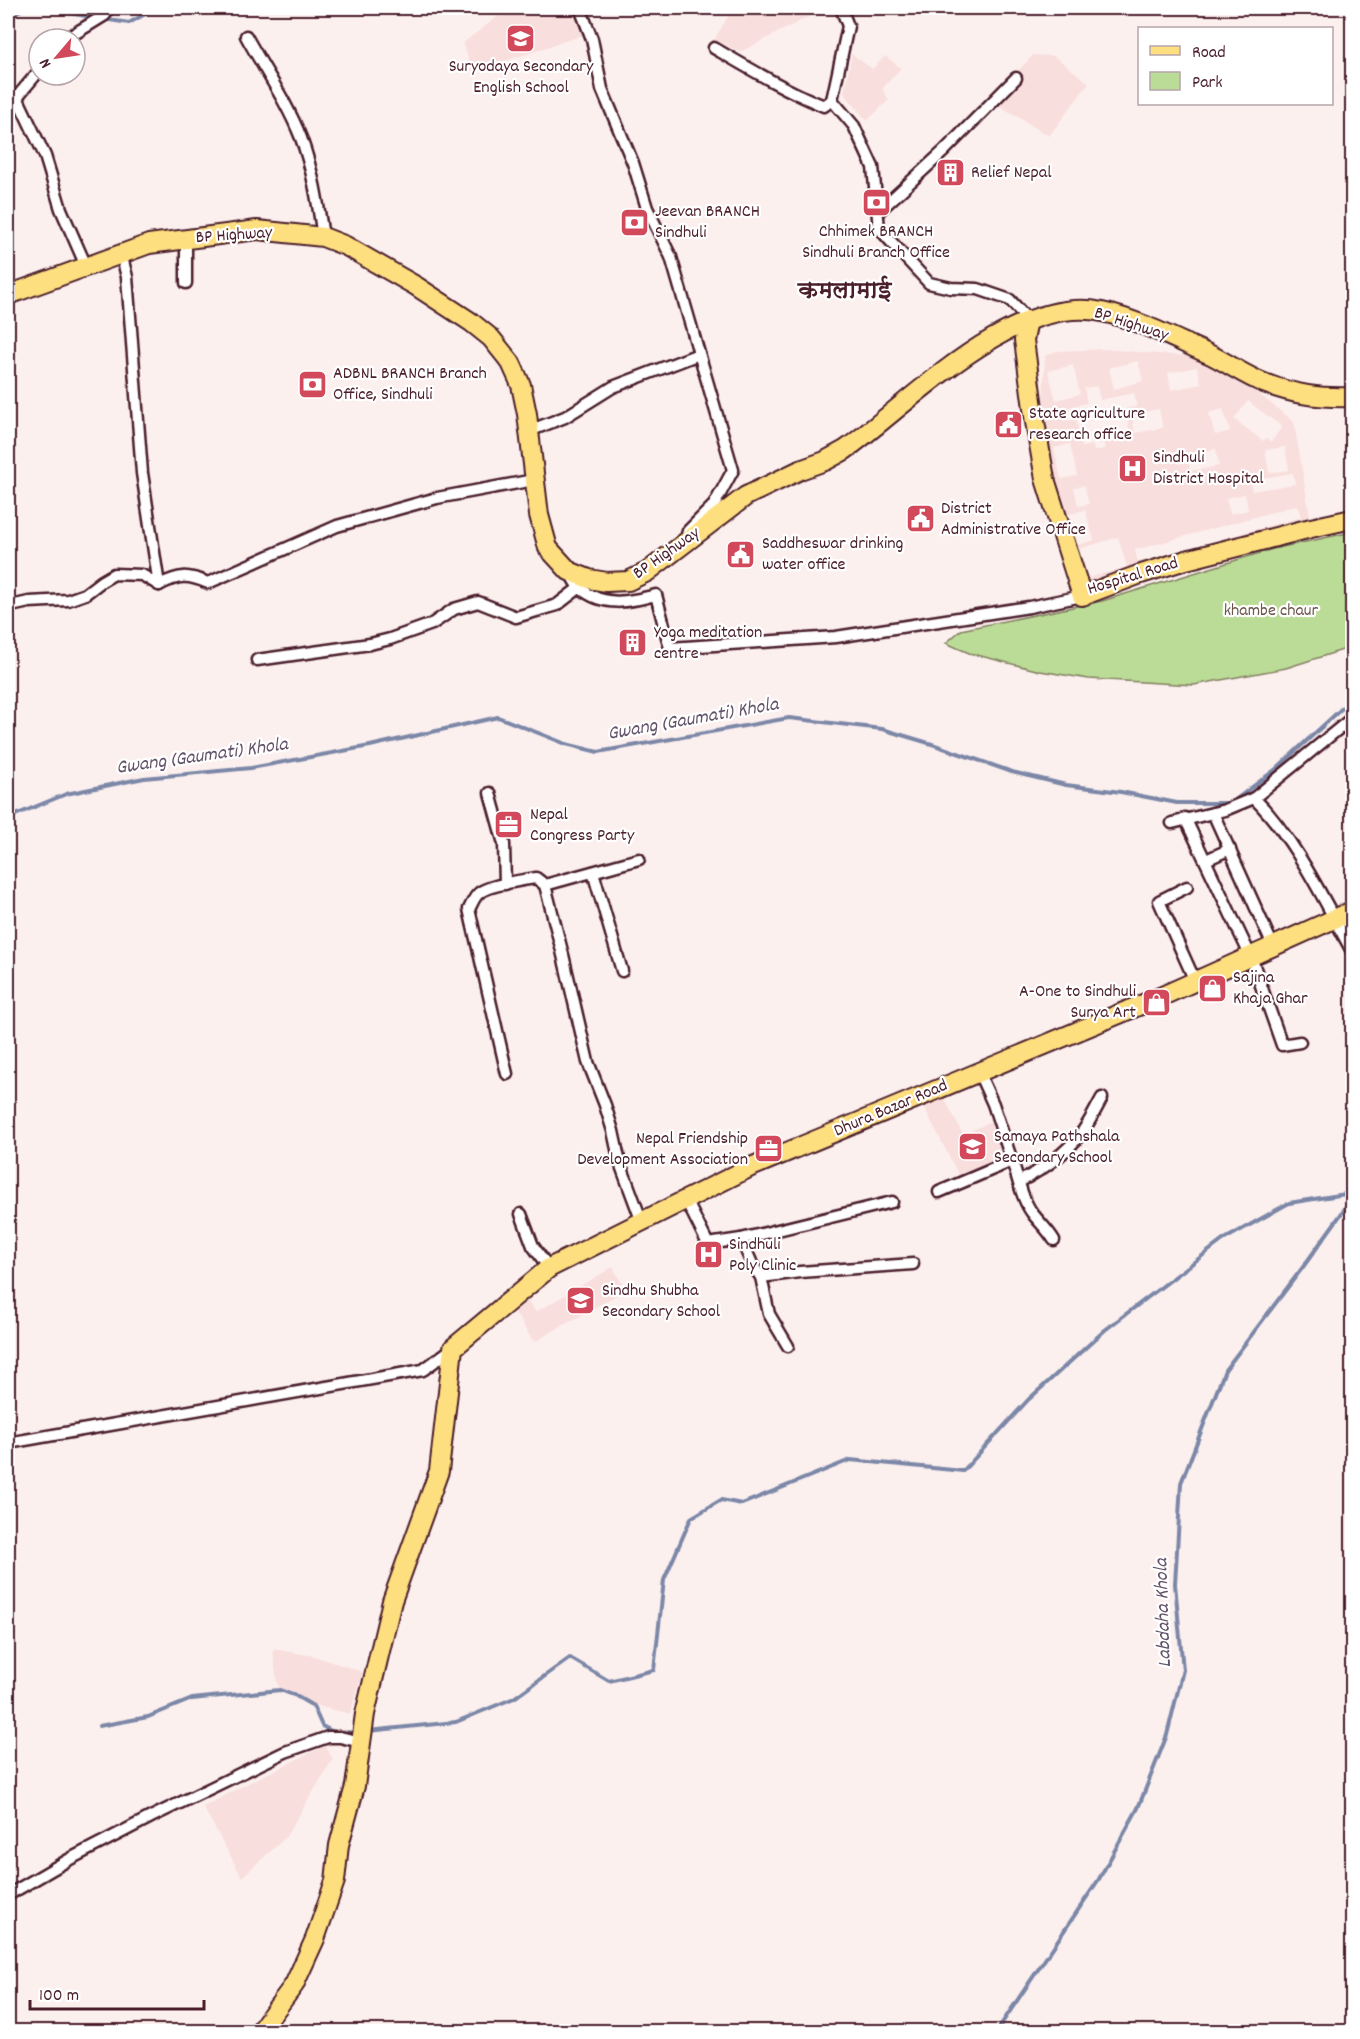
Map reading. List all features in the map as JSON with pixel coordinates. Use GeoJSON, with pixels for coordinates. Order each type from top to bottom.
{"type":"FeatureCollection","features":[{"type":"Feature","properties":{"kind":"main road","name":"BP Highway"},"geometry":{"type":"LineString","coordinates":[[8,296],[149,244],[257,230],[323,237],[346,246],[416,286],[471,322],[491,338],[511,363],[521,385],[534,480],[539,500],[539,515],[548,548],[568,571],[589,579],[607,582],[628,581],[647,572],[746,496],[845,450],[977,346],[1028,320],[1061,311],[1101,312],[1143,325],[1263,382],[1301,395],[1353,397]]}},
{"type":"Feature","properties":{"kind":"main road","name":"Hospital Road"},"geometry":{"type":"LineString","coordinates":[[1028,320],[1024,340],[1045,479],[1082,596],[1186,560],[1353,519]]}},
{"type":"Feature","properties":{"kind":"main road","name":"Dhura Bazar Road"},"geometry":{"type":"LineString","coordinates":[[453,1348],[549,1268],[751,1167],[979,1073],[1353,911]]}},
{"type":"Feature","properties":{"kind":"main road"},"geometry":{"type":"LineString","coordinates":[[259,2031],[294,1985],[315,1939],[334,1881],[339,1845],[355,1786],[364,1714],[392,1600],[439,1471],[453,1348]]}},
{"type":"Feature","properties":{"kind":"street"},"geometry":{"type":"LineString","coordinates":[[86,27],[105,15],[107,8]]}},
{"type":"Feature","properties":{"kind":"street"},"geometry":{"type":"LineString","coordinates":[[580,8],[592,39],[602,89],[633,163],[647,208],[670,257],[733,470],[714,505],[688,531],[686,541]]}},
{"type":"Feature","properties":{"kind":"street"},"geometry":{"type":"LineString","coordinates":[[714,48],[774,83],[824,106],[832,100],[848,26],[841,8]]}},
{"type":"Feature","properties":{"kind":"street"},"geometry":{"type":"LineString","coordinates":[[246,36],[301,140],[315,186],[323,237]]}},
{"type":"Feature","properties":{"kind":"street"},"geometry":{"type":"LineString","coordinates":[[879,212],[944,151],[1016,78]]}},
{"type":"Feature","properties":{"kind":"street"},"geometry":{"type":"LineString","coordinates":[[27,83],[12,98],[45,156],[61,209],[86,266]]}},
{"type":"Feature","properties":{"kind":"street"},"geometry":{"type":"LineString","coordinates":[[832,100],[854,126],[873,166],[879,228],[929,283],[951,288],[978,289],[1010,300],[1028,320]]}},
{"type":"Feature","properties":{"kind":"street"},"geometry":{"type":"LineString","coordinates":[[186,240],[186,283]]}},
{"type":"Feature","properties":{"kind":"street"},"geometry":{"type":"LineString","coordinates":[[121,253],[127,277],[142,473],[159,585]]}},
{"type":"Feature","properties":{"kind":"street"},"geometry":{"type":"LineString","coordinates":[[529,431],[565,417],[613,387],[699,354]]}},
{"type":"Feature","properties":{"kind":"street"},"geometry":{"type":"LineString","coordinates":[[159,585],[183,576],[208,583],[337,526],[437,498],[534,480]]}},
{"type":"Feature","properties":{"kind":"street"},"geometry":{"type":"LineString","coordinates":[[568,571],[579,588],[602,601],[629,602],[656,595],[670,648],[836,637],[1029,607],[1082,596]]}},
{"type":"Feature","properties":{"kind":"street"},"geometry":{"type":"LineString","coordinates":[[8,609],[11,606],[29,602],[68,600],[85,594],[114,574],[142,575],[159,585]]}},
{"type":"Feature","properties":{"kind":"street"},"geometry":{"type":"LineString","coordinates":[[257,660],[370,644],[390,639],[432,624],[454,609],[478,602],[516,617],[557,605],[579,588]]}},
{"type":"Feature","properties":{"kind":"street"},"geometry":{"type":"LineString","coordinates":[[1172,823],[1225,810],[1254,798],[1353,717]]}},
{"type":"Feature","properties":{"kind":"street"},"geometry":{"type":"LineString","coordinates":[[490,793],[504,844],[505,884]]}},
{"type":"Feature","properties":{"kind":"street"},"geometry":{"type":"LineString","coordinates":[[1254,798],[1267,811],[1299,857],[1353,951]]}},
{"type":"Feature","properties":{"kind":"street"},"geometry":{"type":"LineString","coordinates":[[1213,813],[1273,946]]}},
{"type":"Feature","properties":{"kind":"street"},"geometry":{"type":"LineString","coordinates":[[1185,818],[1251,957],[1282,1045],[1300,1042]]}},
{"type":"Feature","properties":{"kind":"street"},"geometry":{"type":"LineString","coordinates":[[1206,860],[1230,849]]}},
{"type":"Feature","properties":{"kind":"street"},"geometry":{"type":"LineString","coordinates":[[545,885],[639,859]]}},
{"type":"Feature","properties":{"kind":"street"},"geometry":{"type":"LineString","coordinates":[[593,872],[622,970]]}},
{"type":"Feature","properties":{"kind":"street"},"geometry":{"type":"LineString","coordinates":[[507,1074],[469,909],[473,899],[480,891],[536,878],[545,885],[588,1062],[613,1131],[630,1194],[642,1222]]}},
{"type":"Feature","properties":{"kind":"street"},"geometry":{"type":"LineString","coordinates":[[1187,887],[1159,901],[1195,981]]}},
{"type":"Feature","properties":{"kind":"street"},"geometry":{"type":"LineString","coordinates":[[979,1073],[993,1104],[1032,1213],[1046,1226],[1054,1240]]}},
{"type":"Feature","properties":{"kind":"street"},"geometry":{"type":"LineString","coordinates":[[1019,1182],[1049,1165],[1067,1149],[1083,1131],[1102,1098]]}},
{"type":"Feature","properties":{"kind":"street"},"geometry":{"type":"LineString","coordinates":[[939,1192],[1012,1161]]}},
{"type":"Feature","properties":{"kind":"street"},"geometry":{"type":"LineString","coordinates":[[686,1200],[708,1244],[741,1239],[892,1202]]}},
{"type":"Feature","properties":{"kind":"street"},"geometry":{"type":"LineString","coordinates":[[521,1214],[533,1246],[549,1268]]}},
{"type":"Feature","properties":{"kind":"street"},"geometry":{"type":"LineString","coordinates":[[741,1239],[753,1266],[761,1277],[769,1314],[788,1346]]}},
{"type":"Feature","properties":{"kind":"street"},"geometry":{"type":"LineString","coordinates":[[761,1277],[913,1264]]}},
{"type":"Feature","properties":{"kind":"street"},"geometry":{"type":"LineString","coordinates":[[8,1443],[423,1370],[453,1348]]}},
{"type":"Feature","properties":{"kind":"street"},"geometry":{"type":"LineString","coordinates":[[8,1895],[130,1828],[285,1752],[328,1737],[361,1742]]}},
{"type":"Feature","properties":{"kind":"shaded area","name":"Suryodaya Secondary English School"},"geometry":{"type":"Polygon","coordinates":[[[509,8],[575,8],[586,34],[473,72],[463,43],[509,8]]]}},
{"type":"Feature","properties":{"kind":"shaded area"},"geometry":{"type":"Polygon","coordinates":[[[733,8],[826,8],[740,52],[714,40],[733,8]]]}},
{"type":"Feature","properties":{"kind":"shaded area"},"geometry":{"type":"Polygon","coordinates":[[[852,54],[872,69],[885,56],[901,68],[882,89],[889,100],[867,121],[844,93],[852,54]]]}},
{"type":"Feature","properties":{"kind":"shaded area"},"geometry":{"type":"Polygon","coordinates":[[[1033,55],[1054,56],[1089,83],[1049,136],[990,100],[1033,55]]]}},
{"type":"Feature","properties":{"kind":"shaded area","name":"Sindhuli District Hospital"},"geometry":{"type":"Polygon","coordinates":[[[1104,349],[1206,358],[1250,387],[1294,422],[1311,522],[1083,585],[1058,499],[1043,401],[1045,356],[1057,351],[1104,349]],[[1138,361],[1109,368],[1114,389],[1143,381],[1138,361]],[[1073,365],[1048,371],[1056,400],[1080,394],[1073,365]],[[1197,367],[1168,373],[1171,390],[1201,384],[1197,367]],[[1097,386],[1084,388],[1087,403],[1065,408],[1068,421],[1076,419],[1082,447],[1093,445],[1094,451],[1105,449],[1103,442],[1131,436],[1125,409],[1137,406],[1134,393],[1100,400],[1097,386]],[[1248,401],[1234,419],[1263,441],[1266,438],[1271,442],[1282,427],[1248,401]],[[1159,409],[1131,414],[1135,433],[1163,428],[1159,409]],[[1223,409],[1209,413],[1215,435],[1230,431],[1223,409]],[[1070,444],[1054,448],[1061,479],[1077,476],[1070,444]],[[1285,447],[1265,450],[1269,473],[1289,470],[1285,447]],[[1216,449],[1187,454],[1190,471],[1219,466],[1216,449]],[[1293,473],[1250,480],[1252,491],[1295,484],[1293,473]],[[1084,485],[1074,488],[1078,506],[1089,504],[1084,485]],[[1245,494],[1226,498],[1230,514],[1248,510],[1245,494]],[[1298,505],[1135,550],[1138,562],[1301,517],[1298,505]],[[1085,510],[1066,515],[1075,546],[1094,540],[1085,510]],[[1118,537],[1076,550],[1084,579],[1127,567],[1118,537]]]}},
{"type":"Feature","properties":{"kind":"shaded area","name":"Samaya Pathshala Secondary School"},"geometry":{"type":"Polygon","coordinates":[[[943,1095],[963,1135],[993,1120],[1006,1159],[960,1178],[922,1103],[943,1095]]]}},
{"type":"Feature","properties":{"kind":"shaded area","name":"Sindhu Shubha Secondary School"},"geometry":{"type":"Polygon","coordinates":[[[613,1267],[625,1290],[534,1342],[510,1305],[524,1296],[536,1312],[613,1267]]]}},
{"type":"Feature","properties":{"kind":"shaded area"},"geometry":{"type":"Polygon","coordinates":[[[273,1649],[314,1656],[363,1672],[350,1714],[314,1705],[280,1688],[277,1683],[273,1649]]]}},
{"type":"Feature","properties":{"kind":"shaded area"},"geometry":{"type":"Polygon","coordinates":[[[325,1746],[333,1759],[285,1838],[242,1877],[203,1807],[325,1746]]]}},
{"type":"Feature","properties":{"kind":"green space","name":"khambe chaur"},"geometry":{"type":"Polygon","coordinates":[[[1352,532],[1352,647],[1286,668],[1194,685],[1089,679],[1040,671],[969,653],[946,643],[961,630],[1102,601],[1273,549],[1352,532]]]}},
{"type":"Feature","properties":{"kind":"waterway"},"geometry":{"type":"LineString","coordinates":[[8,16],[25,8]]}},
{"type":"Feature","properties":{"kind":"waterway"},"geometry":{"type":"LineString","coordinates":[[44,8],[96,18]]}},
{"type":"Feature","properties":{"kind":"waterway"},"geometry":{"type":"LineString","coordinates":[[103,19],[129,23],[156,8]]}},
{"type":"Feature","properties":{"kind":"waterway","name":"Gwang (Gaumati) Khola"},"geometry":{"type":"LineString","coordinates":[[8,818],[66,794],[144,778],[251,768],[370,746],[498,717],[566,744],[598,752],[789,718],[882,729],[1012,772],[1066,785],[1121,792],[1177,803],[1231,803],[1276,769],[1352,699]]}},
{"type":"Feature","properties":{"kind":"waterway"},"geometry":{"type":"LineString","coordinates":[[368,1731],[456,1722],[514,1698],[570,1658],[609,1681],[654,1670],[664,1580],[691,1518],[721,1500],[742,1504],[850,1460],[963,1471],[1028,1400],[1105,1330],[1223,1240],[1289,1203],[1352,1193]]}},
{"type":"Feature","properties":{"kind":"waterway","name":"Labdaha Khola"},"geometry":{"type":"LineString","coordinates":[[996,2032],[1099,1879],[1138,1808],[1167,1735],[1183,1670],[1175,1584],[1181,1483],[1225,1370],[1303,1267],[1344,1210],[1352,1194]]}},
{"type":"Feature","properties":{"kind":"waterway"},"geometry":{"type":"LineString","coordinates":[[99,1726],[148,1717],[192,1699],[280,1690],[313,1706],[322,1726],[335,1733],[357,1732]]}},
{"type":"Feature","properties":{"kind":"place","name":"Suryodaya Secondary English School"},"geometry":{"type":"Point","coordinates":[521,38]}},
{"type":"Feature","properties":{"kind":"place","name":"Relief Nepal"},"geometry":{"type":"Point","coordinates":[950,173]}},
{"type":"Feature","properties":{"kind":"place","name":"Chhimek BRANCH Sindhuli Branch Office"},"geometry":{"type":"Point","coordinates":[876,203]}},
{"type":"Feature","properties":{"kind":"place","name":"Jeevan BRANCH Sindhuli"},"geometry":{"type":"Point","coordinates":[634,222]}},
{"type":"Feature","properties":{"kind":"place","name":"ADBNL BRANCH Branch Office, Sindhuli"},"geometry":{"type":"Point","coordinates":[312,384]}},
{"type":"Feature","properties":{"kind":"place","name":"State agriculture research office"},"geometry":{"type":"Point","coordinates":[1008,424]}},
{"type":"Feature","properties":{"kind":"place","name":"Sindhuli District Hospital"},"geometry":{"type":"Point","coordinates":[1132,468]}},
{"type":"Feature","properties":{"kind":"place","name":"District Administrative Office"},"geometry":{"type":"Point","coordinates":[920,519]}},
{"type":"Feature","properties":{"kind":"place","name":"Saddheswar drinking water office"},"geometry":{"type":"Point","coordinates":[741,554]}},
{"type":"Feature","properties":{"kind":"place","name":"Yoga meditation centre"},"geometry":{"type":"Point","coordinates":[633,643]}},
{"type":"Feature","properties":{"kind":"place","name":"Nepal Congress Party"},"geometry":{"type":"Point","coordinates":[509,825]}},
{"type":"Feature","properties":{"kind":"place","name":"Sajina Khaja Ghar"},"geometry":{"type":"Point","coordinates":[1212,988]}},
{"type":"Feature","properties":{"kind":"place","name":"A-One to Sindhuli Surya Art"},"geometry":{"type":"Point","coordinates":[1157,1002]}},
{"type":"Feature","properties":{"kind":"place","name":"Samaya Pathshala Secondary School"},"geometry":{"type":"Point","coordinates":[973,1147]}},
{"type":"Feature","properties":{"kind":"place","name":"Nepal Friendship Development Association"},"geometry":{"type":"Point","coordinates":[769,1149]}},
{"type":"Feature","properties":{"kind":"place","name":"Sindhuli Poly Clinic"},"geometry":{"type":"Point","coordinates":[708,1255]}},
{"type":"Feature","properties":{"kind":"place","name":"Sindhu Shubha Secondary School"},"geometry":{"type":"Point","coordinates":[581,1301]}},
{"type":"Feature","properties":{"kind":"district","name":"कमलामाई"},"geometry":{"type":"Point","coordinates":[845,292]}}]}
